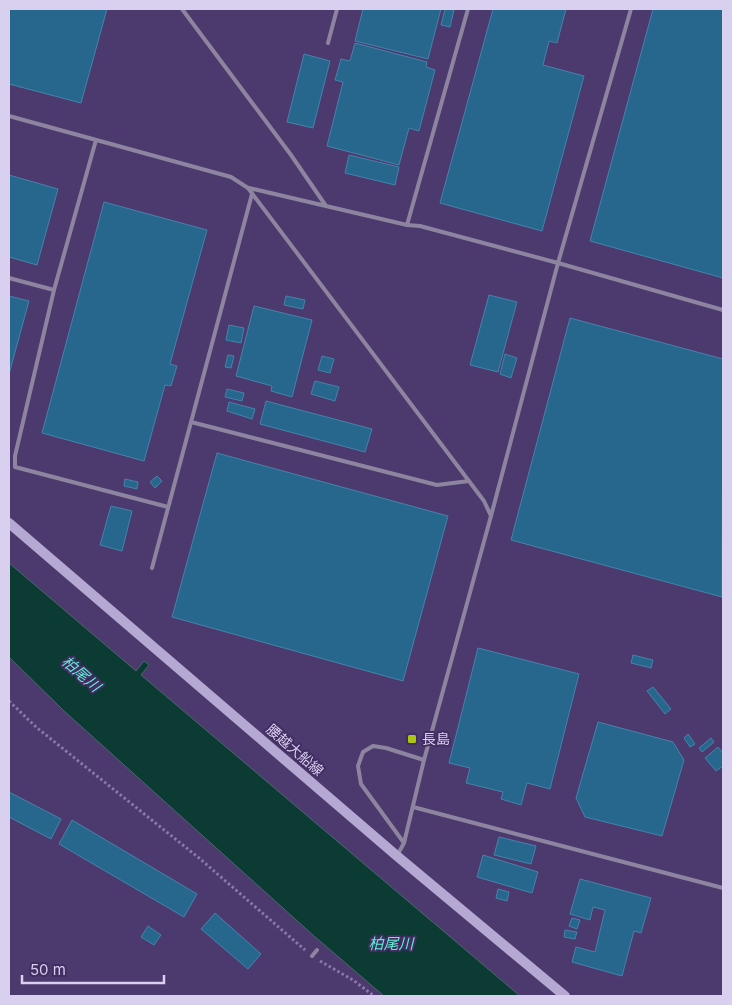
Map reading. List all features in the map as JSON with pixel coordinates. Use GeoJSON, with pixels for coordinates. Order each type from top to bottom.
{"type":"FeatureCollection","features":[{"type":"Feature","properties":{"kind":"main road","name":"腰越大船線"},"geometry":{"type":"LineString","coordinates":[[9,523],[397,856],[564,996]]}},
{"type":"Feature","properties":{"kind":"lane"},"geometry":{"type":"LineString","coordinates":[[182,9],[291,155],[326,206]]}},
{"type":"Feature","properties":{"kind":"lane"},"geometry":{"type":"LineString","coordinates":[[328,43],[337,9]]}},
{"type":"Feature","properties":{"kind":"lane"},"geometry":{"type":"LineString","coordinates":[[407,225],[468,9]]}},
{"type":"Feature","properties":{"kind":"lane"},"geometry":{"type":"LineString","coordinates":[[397,856],[404,843],[424,760],[558,263],[631,9]]}},
{"type":"Feature","properties":{"kind":"lane"},"geometry":{"type":"LineString","coordinates":[[9,116],[231,177],[248,188],[407,225],[420,226],[723,310]]}},
{"type":"Feature","properties":{"kind":"lane"},"geometry":{"type":"LineString","coordinates":[[96,140],[54,290],[15,456],[15,467],[168,507]]}},
{"type":"Feature","properties":{"kind":"lane"},"geometry":{"type":"LineString","coordinates":[[248,188],[484,501],[491,516]]}},
{"type":"Feature","properties":{"kind":"lane"},"geometry":{"type":"LineString","coordinates":[[152,568],[252,194]]}},
{"type":"Feature","properties":{"kind":"lane"},"geometry":{"type":"LineString","coordinates":[[9,278],[54,290]]}},
{"type":"Feature","properties":{"kind":"lane"},"geometry":{"type":"LineString","coordinates":[[192,422],[438,485],[469,481]]}},
{"type":"Feature","properties":{"kind":"lane"},"geometry":{"type":"LineString","coordinates":[[404,843],[361,784],[358,766],[363,752],[373,746],[386,748],[424,760]]}},
{"type":"Feature","properties":{"kind":"lane"},"geometry":{"type":"LineString","coordinates":[[413,807],[723,888]]}},
{"type":"Feature","properties":{"kind":"lane"},"geometry":{"type":"LineString","coordinates":[[312,956],[317,950]]}},
{"type":"Feature","properties":{"kind":"path"},"geometry":{"type":"LineString","coordinates":[[9,702],[36,727],[199,858],[312,956],[353,980],[374,996]]}},
{"type":"Feature","properties":{"kind":"water","name":"柏尾川"},"geometry":{"type":"Polygon","coordinates":[[[9,563],[136,671],[144,661],[149,665],[141,675],[520,996],[384,996],[314,936],[63,710],[9,657],[9,563]]]}},
{"type":"Feature","properties":{"kind":"building"},"geometry":{"type":"Polygon","coordinates":[[[9,9],[107,9],[81,103],[9,84],[9,9]]]}},
{"type":"Feature","properties":{"kind":"building"},"geometry":{"type":"Polygon","coordinates":[[[363,9],[441,9],[428,59],[355,41],[363,9]]]}},
{"type":"Feature","properties":{"kind":"building"},"geometry":{"type":"Polygon","coordinates":[[[445,9],[454,10],[450,27],[441,25],[445,9]]]}},
{"type":"Feature","properties":{"kind":"building"},"geometry":{"type":"Polygon","coordinates":[[[493,9],[566,9],[557,43],[549,41],[543,65],[584,76],[542,231],[440,203],[493,9]]]}},
{"type":"Feature","properties":{"kind":"building"},"geometry":{"type":"Polygon","coordinates":[[[653,9],[723,9],[723,278],[590,241],[653,9]]]}},
{"type":"Feature","properties":{"kind":"building"},"geometry":{"type":"Polygon","coordinates":[[[355,43],[427,62],[426,67],[435,70],[419,131],[409,128],[399,165],[327,146],[343,82],[335,80],[341,59],[350,61],[355,43]]]}},
{"type":"Feature","properties":{"kind":"building"},"geometry":{"type":"Polygon","coordinates":[[[304,54],[330,61],[313,128],[287,122],[304,54]]]}},
{"type":"Feature","properties":{"kind":"building"},"geometry":{"type":"Polygon","coordinates":[[[349,155],[399,167],[395,185],[345,173],[349,155]]]}},
{"type":"Feature","properties":{"kind":"building"},"geometry":{"type":"Polygon","coordinates":[[[9,175],[58,189],[37,265],[9,257],[9,175]]]}},
{"type":"Feature","properties":{"kind":"building"},"geometry":{"type":"Polygon","coordinates":[[[104,202],[207,230],[170,364],[177,366],[171,386],[165,385],[144,461],[42,433],[104,202]]]}},
{"type":"Feature","properties":{"kind":"building"},"geometry":{"type":"Polygon","coordinates":[[[489,295],[517,302],[498,372],[470,365],[489,295]]]}},
{"type":"Feature","properties":{"kind":"building"},"geometry":{"type":"Polygon","coordinates":[[[9,296],[29,301],[9,374],[9,296]]]}},
{"type":"Feature","properties":{"kind":"building"},"geometry":{"type":"Polygon","coordinates":[[[286,296],[305,300],[303,309],[284,305],[286,296]]]}},
{"type":"Feature","properties":{"kind":"building"},"geometry":{"type":"Polygon","coordinates":[[[254,306],[312,320],[292,397],[271,391],[272,386],[236,376],[254,306]]]}},
{"type":"Feature","properties":{"kind":"building"},"geometry":{"type":"Polygon","coordinates":[[[570,318],[723,359],[722,597],[511,540],[570,318]]]}},
{"type":"Feature","properties":{"kind":"building"},"geometry":{"type":"Polygon","coordinates":[[[229,325],[244,328],[241,343],[226,340],[229,325]]]}},
{"type":"Feature","properties":{"kind":"building"},"geometry":{"type":"Polygon","coordinates":[[[505,354],[517,358],[511,378],[500,374],[505,354]]]}},
{"type":"Feature","properties":{"kind":"building"},"geometry":{"type":"Polygon","coordinates":[[[228,355],[234,356],[231,368],[225,367],[228,355]]]}},
{"type":"Feature","properties":{"kind":"building"},"geometry":{"type":"Polygon","coordinates":[[[322,356],[334,359],[330,373],[318,370],[322,356]]]}},
{"type":"Feature","properties":{"kind":"building"},"geometry":{"type":"Polygon","coordinates":[[[315,381],[339,387],[335,401],[311,394],[315,381]]]}},
{"type":"Feature","properties":{"kind":"building"},"geometry":{"type":"Polygon","coordinates":[[[227,389],[244,393],[242,401],[225,397],[227,389]]]}},
{"type":"Feature","properties":{"kind":"building"},"geometry":{"type":"Polygon","coordinates":[[[266,401],[372,429],[365,452],[260,424],[266,401]]]}},
{"type":"Feature","properties":{"kind":"building"},"geometry":{"type":"Polygon","coordinates":[[[229,402],[255,409],[252,419],[227,411],[229,402]]]}},
{"type":"Feature","properties":{"kind":"building"},"geometry":{"type":"Polygon","coordinates":[[[217,453],[448,516],[403,681],[172,617],[217,453]]]}},
{"type":"Feature","properties":{"kind":"building"},"geometry":{"type":"Polygon","coordinates":[[[157,476],[162,481],[155,488],[150,482],[157,476]]]}},
{"type":"Feature","properties":{"kind":"building"},"geometry":{"type":"Polygon","coordinates":[[[125,479],[138,482],[137,489],[124,486],[125,479]]]}},
{"type":"Feature","properties":{"kind":"building"},"geometry":{"type":"Polygon","coordinates":[[[111,506],[132,511],[122,551],[100,545],[111,506]]]}},
{"type":"Feature","properties":{"kind":"building"},"geometry":{"type":"Polygon","coordinates":[[[478,648],[579,674],[550,789],[527,783],[521,805],[501,799],[503,792],[466,783],[470,768],[449,763],[478,648]]]}},
{"type":"Feature","properties":{"kind":"building"},"geometry":{"type":"Polygon","coordinates":[[[633,655],[653,660],[651,668],[631,663],[633,655]]]}},
{"type":"Feature","properties":{"kind":"building"},"geometry":{"type":"Polygon","coordinates":[[[653,687],[671,709],[665,714],[647,691],[653,687]]]}},
{"type":"Feature","properties":{"kind":"building"},"geometry":{"type":"Polygon","coordinates":[[[598,722],[673,742],[684,760],[662,836],[585,817],[576,798],[598,722]]]}},
{"type":"Feature","properties":{"kind":"building"},"geometry":{"type":"Polygon","coordinates":[[[688,734],[695,744],[690,747],[684,738],[688,734]]]}},
{"type":"Feature","properties":{"kind":"building"},"geometry":{"type":"Polygon","coordinates":[[[711,738],[714,742],[702,752],[699,748],[711,738]]]}},
{"type":"Feature","properties":{"kind":"building"},"geometry":{"type":"Polygon","coordinates":[[[718,747],[723,753],[723,766],[716,771],[705,758],[718,747]]]}},
{"type":"Feature","properties":{"kind":"building"},"geometry":{"type":"Polygon","coordinates":[[[9,792],[61,819],[51,839],[9,817],[9,792]]]}},
{"type":"Feature","properties":{"kind":"building"},"geometry":{"type":"Polygon","coordinates":[[[72,820],[197,894],[184,917],[59,844],[72,820]]]}},
{"type":"Feature","properties":{"kind":"building"},"geometry":{"type":"Polygon","coordinates":[[[499,837],[536,846],[531,864],[494,855],[499,837]]]}},
{"type":"Feature","properties":{"kind":"building"},"geometry":{"type":"Polygon","coordinates":[[[483,855],[538,872],[532,893],[477,877],[483,855]]]}},
{"type":"Feature","properties":{"kind":"building"},"geometry":{"type":"Polygon","coordinates":[[[580,879],[651,898],[641,933],[634,931],[622,976],[572,962],[576,947],[595,952],[605,910],[593,907],[590,920],[570,914],[580,879]]]}},
{"type":"Feature","properties":{"kind":"building"},"geometry":{"type":"Polygon","coordinates":[[[498,889],[509,892],[507,901],[496,898],[498,889]]]}},
{"type":"Feature","properties":{"kind":"building"},"geometry":{"type":"Polygon","coordinates":[[[215,913],[261,954],[248,969],[201,929],[215,913]]]}},
{"type":"Feature","properties":{"kind":"building"},"geometry":{"type":"Polygon","coordinates":[[[572,918],[580,920],[577,929],[569,926],[572,918]]]}},
{"type":"Feature","properties":{"kind":"building"},"geometry":{"type":"Polygon","coordinates":[[[148,926],[161,935],[154,945],[141,937],[148,926]]]}},
{"type":"Feature","properties":{"kind":"building"},"geometry":{"type":"Polygon","coordinates":[[[565,930],[577,932],[575,939],[564,937],[565,930]]]}},
{"type":"Feature","properties":{"kind":"place","name":"長島"},"geometry":{"type":"Point","coordinates":[412,739]}}]}
